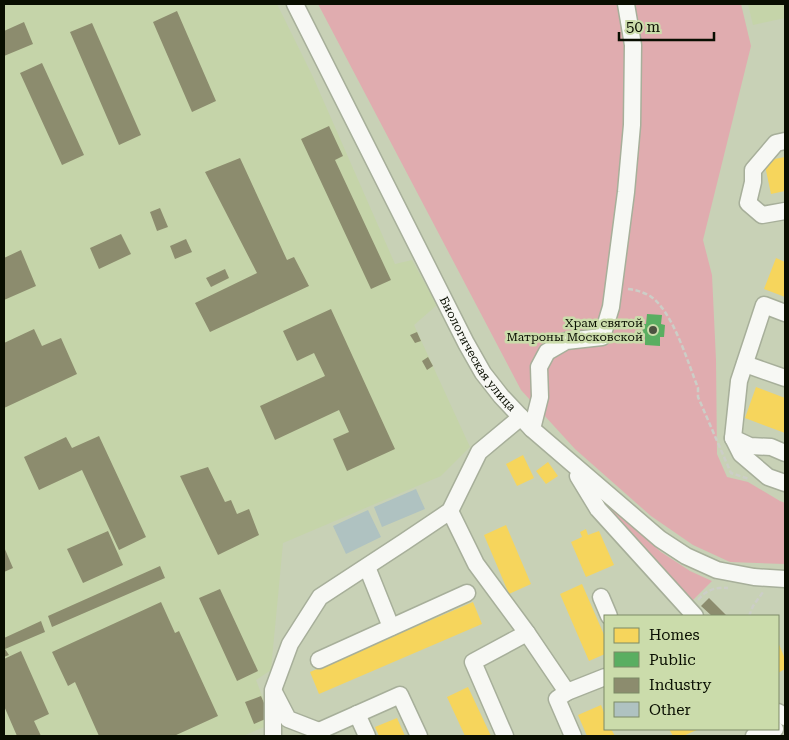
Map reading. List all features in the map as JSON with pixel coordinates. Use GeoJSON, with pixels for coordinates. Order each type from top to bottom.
{"type":"FeatureCollection","features":[{"type":"Feature","properties":{"kind":"street","name":"Биологическая улица"},"geometry":{"type":"LineString","coordinates":[[295,4],[466,343],[483,374],[501,396],[532,429],[568,461],[660,539],[686,556],[717,570],[754,577],[785,579]]}},
{"type":"Feature","properties":{"kind":"street"},"geometry":{"type":"LineString","coordinates":[[532,429],[540,397],[539,367],[547,352],[566,341],[602,337],[611,307],[626,192],[632,125],[633,45],[626,4]]}},
{"type":"Feature","properties":{"kind":"street"},"geometry":{"type":"LineString","coordinates":[[785,141],[776,143],[753,170],[748,203],[762,215],[785,211]]}},
{"type":"Feature","properties":{"kind":"street"},"geometry":{"type":"LineString","coordinates":[[785,313],[764,306],[739,380],[733,438],[741,454],[768,477],[785,483]]}},
{"type":"Feature","properties":{"kind":"street"},"geometry":{"type":"LineString","coordinates":[[745,364],[785,378]]}},
{"type":"Feature","properties":{"kind":"street"},"geometry":{"type":"LineString","coordinates":[[273,736],[273,690],[290,644],[320,597],[450,511],[479,452],[520,417]]}},
{"type":"Feature","properties":{"kind":"street"},"geometry":{"type":"LineString","coordinates":[[733,438],[750,446],[771,447],[785,453]]}},
{"type":"Feature","properties":{"kind":"street"},"geometry":{"type":"LineString","coordinates":[[568,461],[598,509],[694,615]]}},
{"type":"Feature","properties":{"kind":"street"},"geometry":{"type":"LineString","coordinates":[[450,511],[476,564],[527,633],[566,692]]}},
{"type":"Feature","properties":{"kind":"street"},"geometry":{"type":"LineString","coordinates":[[367,567],[391,627]]}},
{"type":"Feature","properties":{"kind":"street"},"geometry":{"type":"LineString","coordinates":[[318,660],[467,593]]}},
{"type":"Feature","properties":{"kind":"street"},"geometry":{"type":"LineString","coordinates":[[601,597],[609,615]]}},
{"type":"Feature","properties":{"kind":"street"},"geometry":{"type":"LineString","coordinates":[[505,736],[473,662],[527,633]]}},
{"type":"Feature","properties":{"kind":"street"},"geometry":{"type":"LineString","coordinates":[[572,736],[557,699],[566,692],[604,677]]}},
{"type":"Feature","properties":{"kind":"street"},"geometry":{"type":"LineString","coordinates":[[273,690],[288,718],[320,734],[357,714],[400,695],[419,736]]}},
{"type":"Feature","properties":{"kind":"street"},"geometry":{"type":"LineString","coordinates":[[357,714],[367,736]]}},
{"type":"Feature","properties":{"kind":"street"},"geometry":{"type":"LineString","coordinates":[[754,736],[770,730]]}},
{"type":"Feature","properties":{"kind":"path"},"geometry":{"type":"LineString","coordinates":[[614,287],[640,291],[651,297],[663,309],[676,330],[698,388],[698,398],[731,473],[744,479],[752,480]]}},
{"type":"Feature","properties":{"kind":"path"},"geometry":{"type":"LineString","coordinates":[[694,615],[699,599],[708,590],[722,587],[731,588]]}},
{"type":"Feature","properties":{"kind":"path"},"geometry":{"type":"LineString","coordinates":[[749,615],[753,606],[764,591],[755,590]]}},
{"type":"Feature","properties":{"kind":"shaded area"},"geometry":{"type":"Polygon","coordinates":[[[4,4],[277,4],[313,77],[395,264],[412,260],[437,305],[414,325],[470,447],[441,476],[283,543],[271,670],[256,680],[270,717],[264,727],[243,736],[4,736],[4,4]]]}},
{"type":"Feature","properties":{"kind":"shaded area"},"geometry":{"type":"Polygon","coordinates":[[[318,4],[741,4],[751,46],[703,240],[712,275],[716,360],[717,454],[727,477],[748,482],[785,503],[785,564],[730,562],[693,545],[651,516],[575,449],[521,390],[318,4]]]}},
{"type":"Feature","properties":{"kind":"shaded area"},"geometry":{"type":"Polygon","coordinates":[[[748,4],[785,4],[785,18],[753,25],[748,4]]]}},
{"type":"Feature","properties":{"kind":"shaded area"},"geometry":{"type":"Polygon","coordinates":[[[602,500],[661,552],[690,571],[712,581],[693,600],[687,599],[619,526],[602,500]]]}},
{"type":"Feature","properties":{"kind":"building: Homes"},"geometry":{"type":"Polygon","coordinates":[[[785,157],[785,191],[771,194],[764,161],[785,157]]]}},
{"type":"Feature","properties":{"kind":"building: Homes"},"geometry":{"type":"Polygon","coordinates":[[[776,258],[785,262],[785,297],[764,289],[776,258]]]}},
{"type":"Feature","properties":{"kind":"building: Homes"},"geometry":{"type":"Polygon","coordinates":[[[756,387],[785,398],[785,433],[745,418],[756,387]]]}},
{"type":"Feature","properties":{"kind":"building: Homes"},"geometry":{"type":"Polygon","coordinates":[[[523,455],[534,478],[517,486],[506,464],[523,455]]]}},
{"type":"Feature","properties":{"kind":"building: Homes"},"geometry":{"type":"Polygon","coordinates":[[[548,462],[558,476],[546,484],[536,471],[548,462]]]}},
{"type":"Feature","properties":{"kind":"building: Homes"},"geometry":{"type":"Polygon","coordinates":[[[506,525],[531,584],[509,594],[484,535],[506,525]]]}},
{"type":"Feature","properties":{"kind":"building: Homes"},"geometry":{"type":"Polygon","coordinates":[[[586,529],[588,535],[599,531],[614,565],[586,577],[571,542],[582,537],[580,532],[586,529]]]}},
{"type":"Feature","properties":{"kind":"building: Homes"},"geometry":{"type":"Polygon","coordinates":[[[582,584],[604,635],[604,654],[589,661],[560,594],[582,584]]]}},
{"type":"Feature","properties":{"kind":"building: Homes"},"geometry":{"type":"Polygon","coordinates":[[[473,602],[482,624],[319,694],[310,672],[473,602]]]}},
{"type":"Feature","properties":{"kind":"building: Homes"},"geometry":{"type":"Polygon","coordinates":[[[779,644],[785,659],[785,669],[779,672],[779,644]]]}},
{"type":"Feature","properties":{"kind":"building: Homes"},"geometry":{"type":"Polygon","coordinates":[[[468,687],[491,736],[465,736],[447,697],[468,687]]]}},
{"type":"Feature","properties":{"kind":"building: Homes"},"geometry":{"type":"Polygon","coordinates":[[[601,705],[604,712],[604,730],[612,730],[615,736],[587,736],[578,715],[601,705]]]}},
{"type":"Feature","properties":{"kind":"building: Homes"},"geometry":{"type":"Polygon","coordinates":[[[397,718],[405,736],[379,736],[375,727],[397,718]]]}},
{"type":"Feature","properties":{"kind":"building: Homes"},"geometry":{"type":"Polygon","coordinates":[[[670,730],[697,730],[683,736],[673,736],[670,730]]]}},
{"type":"Feature","properties":{"kind":"building: Public","name":"Храм святой Матроны Московской"},"geometry":{"type":"Polygon","coordinates":[[[647,314],[662,315],[661,324],[665,325],[664,337],[660,337],[660,346],[645,345],[645,335],[642,335],[643,324],[646,324],[647,314]]]}},
{"type":"Feature","properties":{"kind":"building: Industry"},"geometry":{"type":"Polygon","coordinates":[[[177,11],[216,101],[192,112],[153,22],[177,11]]]}},
{"type":"Feature","properties":{"kind":"building: Industry"},"geometry":{"type":"Polygon","coordinates":[[[24,22],[33,44],[4,56],[4,31],[24,22]]]}},
{"type":"Feature","properties":{"kind":"building: Industry"},"geometry":{"type":"Polygon","coordinates":[[[92,23],[141,135],[119,145],[70,32],[92,23]]]}},
{"type":"Feature","properties":{"kind":"building: Industry"},"geometry":{"type":"Polygon","coordinates":[[[42,63],[84,155],[62,165],[20,73],[42,63]]]}},
{"type":"Feature","properties":{"kind":"building: Industry"},"geometry":{"type":"Polygon","coordinates":[[[329,126],[343,156],[335,160],[391,280],[371,289],[301,139],[329,126]]]}},
{"type":"Feature","properties":{"kind":"building: Industry"},"geometry":{"type":"Polygon","coordinates":[[[240,158],[287,260],[294,257],[309,286],[210,332],[195,303],[257,273],[205,172],[240,158]]]}},
{"type":"Feature","properties":{"kind":"building: Industry"},"geometry":{"type":"Polygon","coordinates":[[[160,208],[168,227],[157,231],[150,212],[160,208]]]}},
{"type":"Feature","properties":{"kind":"building: Industry"},"geometry":{"type":"Polygon","coordinates":[[[121,234],[131,254],[99,269],[90,248],[121,234]]]}},
{"type":"Feature","properties":{"kind":"building: Industry"},"geometry":{"type":"Polygon","coordinates":[[[186,239],[192,252],[175,259],[170,246],[186,239]]]}},
{"type":"Feature","properties":{"kind":"building: Industry"},"geometry":{"type":"Polygon","coordinates":[[[21,250],[36,286],[4,300],[4,258],[21,250]]]}},
{"type":"Feature","properties":{"kind":"building: Industry"},"geometry":{"type":"Polygon","coordinates":[[[225,269],[229,278],[211,287],[206,278],[225,269]]]}},
{"type":"Feature","properties":{"kind":"building: Industry"},"geometry":{"type":"Polygon","coordinates":[[[331,309],[395,449],[347,471],[333,439],[349,432],[339,410],[275,440],[260,406],[325,376],[314,353],[297,361],[283,331],[331,309]]]}},
{"type":"Feature","properties":{"kind":"building: Industry"},"geometry":{"type":"Polygon","coordinates":[[[34,329],[42,346],[61,338],[77,374],[4,408],[4,343],[34,329]]]}},
{"type":"Feature","properties":{"kind":"building: Industry"},"geometry":{"type":"Polygon","coordinates":[[[417,332],[421,341],[415,343],[410,335],[417,332]]]}},
{"type":"Feature","properties":{"kind":"building: Industry"},"geometry":{"type":"Polygon","coordinates":[[[428,357],[433,366],[427,370],[422,361],[428,357]]]}},
{"type":"Feature","properties":{"kind":"building: Industry"},"geometry":{"type":"Polygon","coordinates":[[[99,436],[146,537],[119,550],[82,470],[39,490],[24,457],[66,437],[72,448],[99,436]]]}},
{"type":"Feature","properties":{"kind":"building: Industry"},"geometry":{"type":"Polygon","coordinates":[[[208,467],[225,502],[231,500],[237,514],[249,509],[259,535],[218,555],[180,476],[208,467]]]}},
{"type":"Feature","properties":{"kind":"building: Industry"},"geometry":{"type":"Polygon","coordinates":[[[108,531],[123,565],[83,583],[67,549],[108,531]]]}},
{"type":"Feature","properties":{"kind":"building: Industry"},"geometry":{"type":"Polygon","coordinates":[[[4,547],[13,568],[4,572],[4,547]]]}},
{"type":"Feature","properties":{"kind":"building: Industry"},"geometry":{"type":"Polygon","coordinates":[[[160,566],[165,578],[52,627],[48,616],[160,566]]]}},
{"type":"Feature","properties":{"kind":"building: Industry"},"geometry":{"type":"Polygon","coordinates":[[[220,589],[258,671],[237,681],[199,598],[220,589]]]}},
{"type":"Feature","properties":{"kind":"building: Industry"},"geometry":{"type":"Polygon","coordinates":[[[709,598],[726,615],[711,615],[701,606],[709,598]]]}},
{"type":"Feature","properties":{"kind":"building: Industry"},"geometry":{"type":"Polygon","coordinates":[[[161,602],[175,633],[179,631],[218,716],[174,736],[99,736],[75,682],[68,686],[52,652],[161,602]]]}},
{"type":"Feature","properties":{"kind":"building: Industry"},"geometry":{"type":"Polygon","coordinates":[[[41,621],[45,632],[5,649],[9,655],[4,657],[4,638],[41,621]]]}},
{"type":"Feature","properties":{"kind":"building: Industry"},"geometry":{"type":"Polygon","coordinates":[[[21,651],[49,714],[34,721],[41,736],[17,736],[4,706],[4,659],[21,651]]]}},
{"type":"Feature","properties":{"kind":"building: Industry"},"geometry":{"type":"Polygon","coordinates":[[[261,696],[270,717],[254,724],[245,702],[261,696]]]}},
{"type":"Feature","properties":{"kind":"building: Other"},"geometry":{"type":"Polygon","coordinates":[[[416,489],[425,509],[382,527],[374,507],[416,489]]]}},
{"type":"Feature","properties":{"kind":"building: Other"},"geometry":{"type":"Polygon","coordinates":[[[368,510],[381,537],[346,554],[333,526],[368,510]]]}},
{"type":"Feature","properties":{"kind":"place","name":"Храм святой Матроны Московской"},"geometry":{"type":"Point","coordinates":[653,330]}}]}
